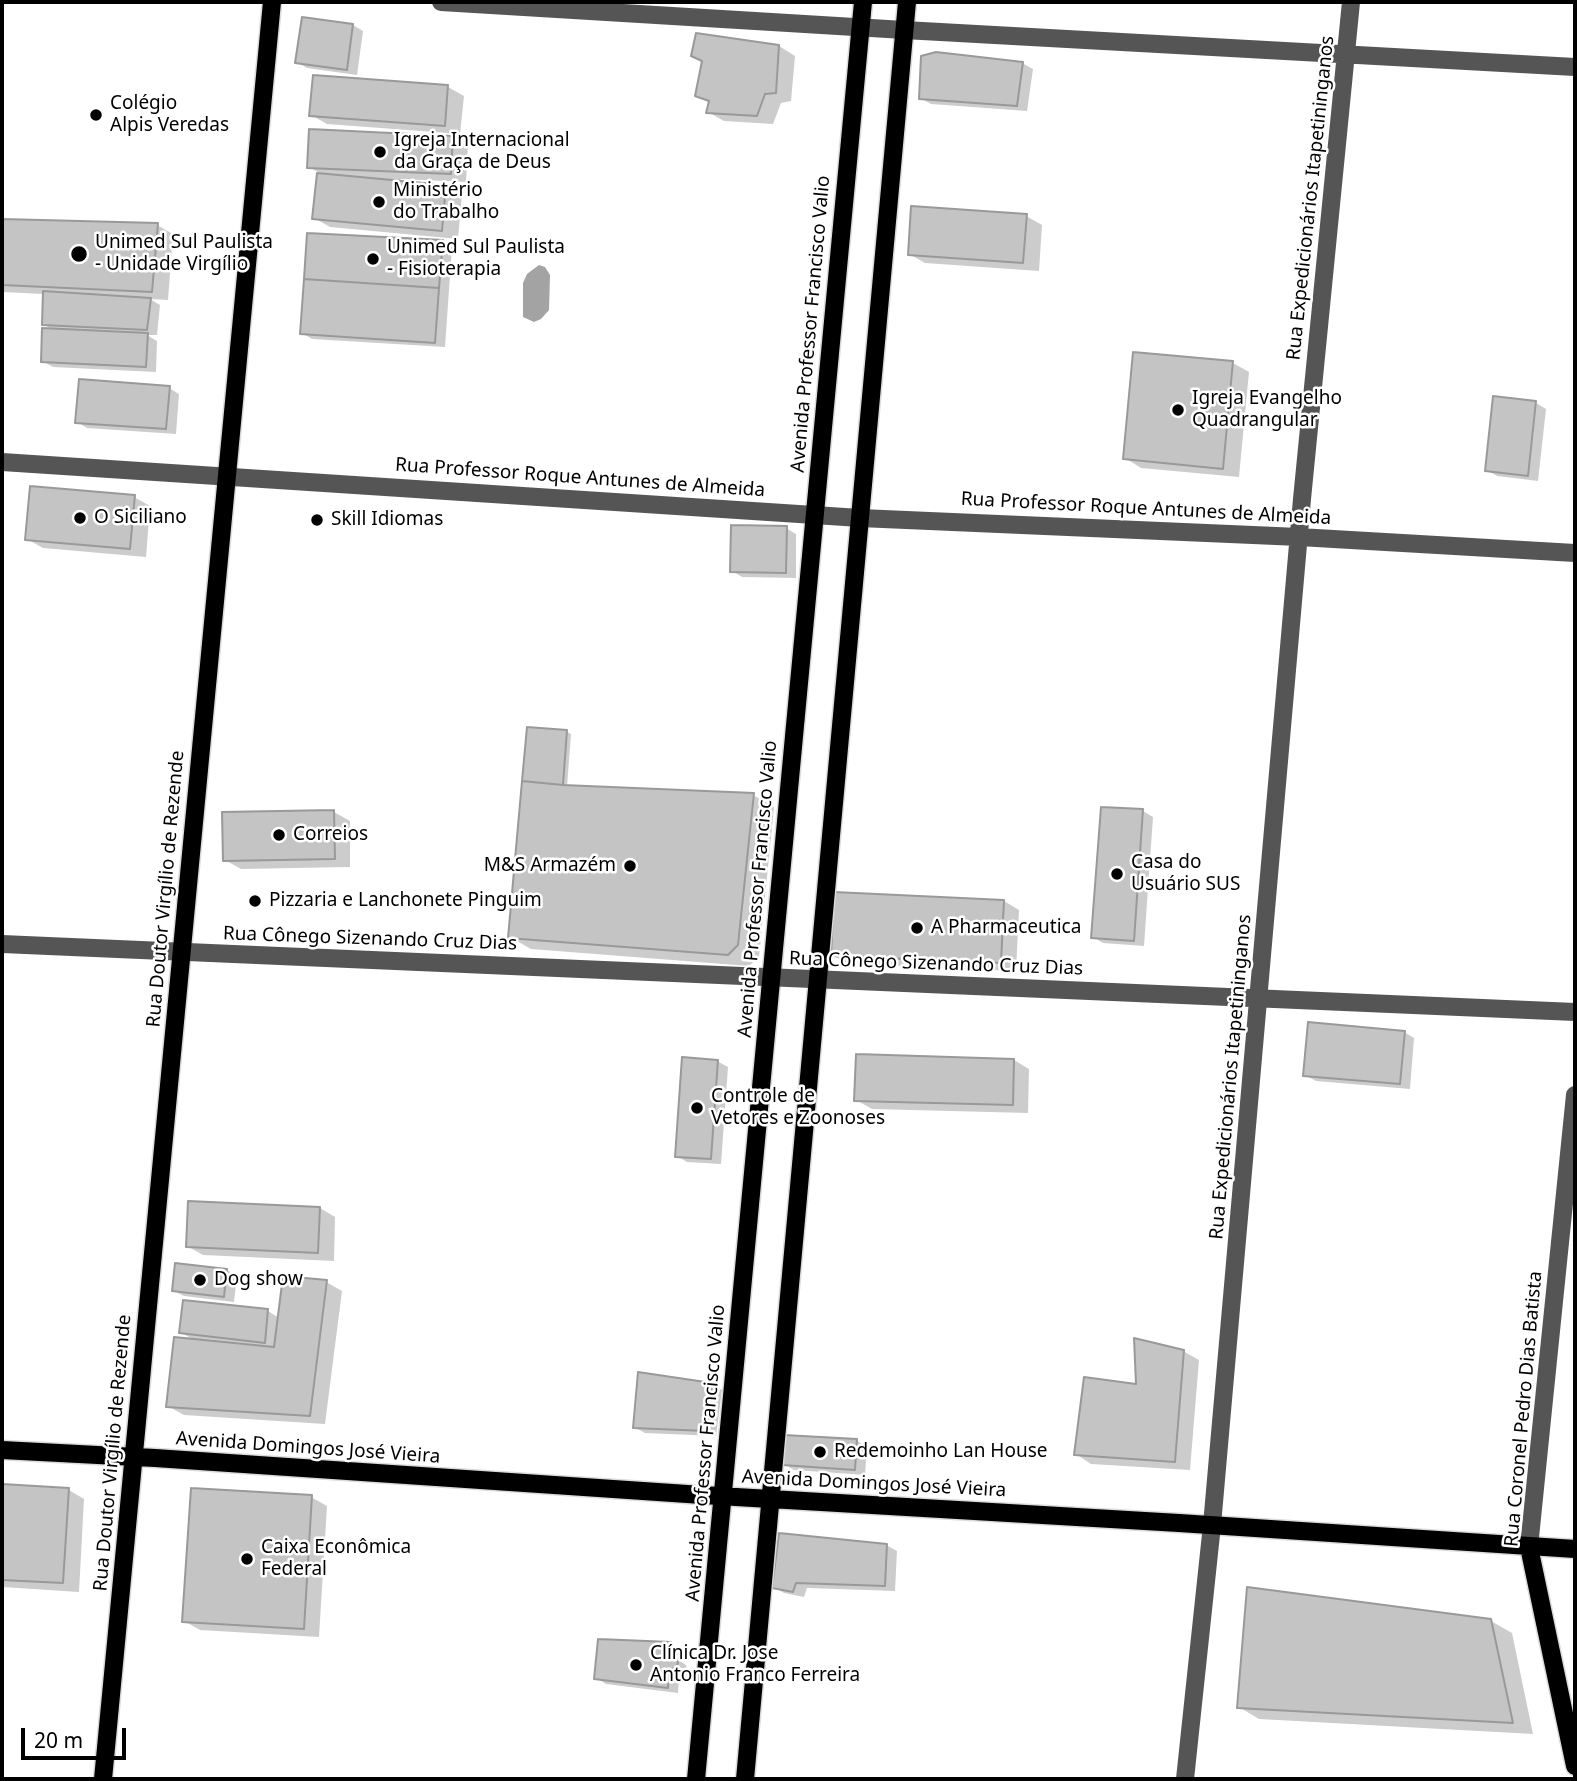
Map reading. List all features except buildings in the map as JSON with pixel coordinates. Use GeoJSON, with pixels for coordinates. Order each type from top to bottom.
{"type":"FeatureCollection","features":[{"type":"Feature","properties":{"kind":"main road","name":"Rua Doutor Virgílio de Rezende"},"geometry":{"type":"LineString","coordinates":[[103,1779],[271,2]]}},
{"type":"Feature","properties":{"kind":"main road","name":"Avenida Professor Francisco Valio"},"geometry":{"type":"LineString","coordinates":[[696,1779],[863,2]]}},
{"type":"Feature","properties":{"kind":"main road"},"geometry":{"type":"LineString","coordinates":[[745,1779],[907,2]]}},
{"type":"Feature","properties":{"kind":"main road","name":"Avenida Domingos José Vieira"},"geometry":{"type":"LineString","coordinates":[[2,1450],[1575,1549]]}},
{"type":"Feature","properties":{"kind":"main road","name":"Rua Coronel Pedro Dias Batista"},"geometry":{"type":"LineString","coordinates":[[1529,1547],[1575,1766]]}},
{"type":"Feature","properties":{"kind":"street"},"geometry":{"type":"LineString","coordinates":[[441,2],[1575,67]]}},
{"type":"Feature","properties":{"kind":"street","name":"Rua Expedicionários Itapetininganos"},"geometry":{"type":"LineString","coordinates":[[1185,1779],[1212,1525],[1299,537],[1351,2]]}},
{"type":"Feature","properties":{"kind":"street","name":"Rua Professor Roque Antunes de Almeida"},"geometry":{"type":"LineString","coordinates":[[2,462],[860,517],[1299,537],[1575,554]]}},
{"type":"Feature","properties":{"kind":"street","name":"Rua Cônego Sizenando Cruz Dias"},"geometry":{"type":"LineString","coordinates":[[2,944],[1575,1012]]}},
{"type":"Feature","properties":{"kind":"street","name":"Rua Coronel Pedro Dias Batista"},"geometry":{"type":"LineString","coordinates":[[1529,1547],[1570,1200],[1575,1095]]}},
{"type":"Feature","properties":{"kind":"shaded area"},"geometry":{"type":"Polygon","coordinates":[[[539,265],[545,267],[550,275],[549,310],[534,322],[523,317],[523,283],[527,274],[539,265]]]}},
{"type":"Feature","properties":{"kind":"place","name":"Colégio Alpis Veredas"},"geometry":{"type":"Point","coordinates":[96,115]}},
{"type":"Feature","properties":{"kind":"place","name":"Igreja Internacional da Graça de Deus"},"geometry":{"type":"Point","coordinates":[380,152]}},
{"type":"Feature","properties":{"kind":"place","name":"Ministério do Trabalho"},"geometry":{"type":"Point","coordinates":[379,202]}},
{"type":"Feature","properties":{"kind":"place","name":"Unimed Sul Paulista - Unidade Virgílio"},"geometry":{"type":"Point","coordinates":[79,254]}},
{"type":"Feature","properties":{"kind":"place","name":"Unimed Sul Paulista - Fisioterapia"},"geometry":{"type":"Point","coordinates":[373,259]}},
{"type":"Feature","properties":{"kind":"place","name":"Igreja Evangelho Quadrangular"},"geometry":{"type":"Point","coordinates":[1178,410]}},
{"type":"Feature","properties":{"kind":"place","name":"O Siciliano"},"geometry":{"type":"Point","coordinates":[80,518]}},
{"type":"Feature","properties":{"kind":"place","name":"Skill Idiomas"},"geometry":{"type":"Point","coordinates":[317,520]}},
{"type":"Feature","properties":{"kind":"place","name":"Correios"},"geometry":{"type":"Point","coordinates":[279,835]}},
{"type":"Feature","properties":{"kind":"place","name":"M&S Armazém"},"geometry":{"type":"Point","coordinates":[630,866]}},
{"type":"Feature","properties":{"kind":"place","name":"Casa do Usuário SUS"},"geometry":{"type":"Point","coordinates":[1117,874]}},
{"type":"Feature","properties":{"kind":"place","name":"Pizzaria e Lanchonete Pinguim"},"geometry":{"type":"Point","coordinates":[255,901]}},
{"type":"Feature","properties":{"kind":"place","name":"A Pharmaceutica"},"geometry":{"type":"Point","coordinates":[917,928]}},
{"type":"Feature","properties":{"kind":"place","name":"Controle de Vetores e Zoonoses"},"geometry":{"type":"Point","coordinates":[697,1108]}},
{"type":"Feature","properties":{"kind":"place","name":"Dog show"},"geometry":{"type":"Point","coordinates":[200,1280]}},
{"type":"Feature","properties":{"kind":"place","name":"Redemoinho Lan House"},"geometry":{"type":"Point","coordinates":[820,1452]}},
{"type":"Feature","properties":{"kind":"place","name":"Caixa Econômica Federal"},"geometry":{"type":"Point","coordinates":[247,1559]}},
{"type":"Feature","properties":{"kind":"place","name":"Clínica Dr. Jose Antonio Franco Ferreira"},"geometry":{"type":"Point","coordinates":[636,1665]}}]}
